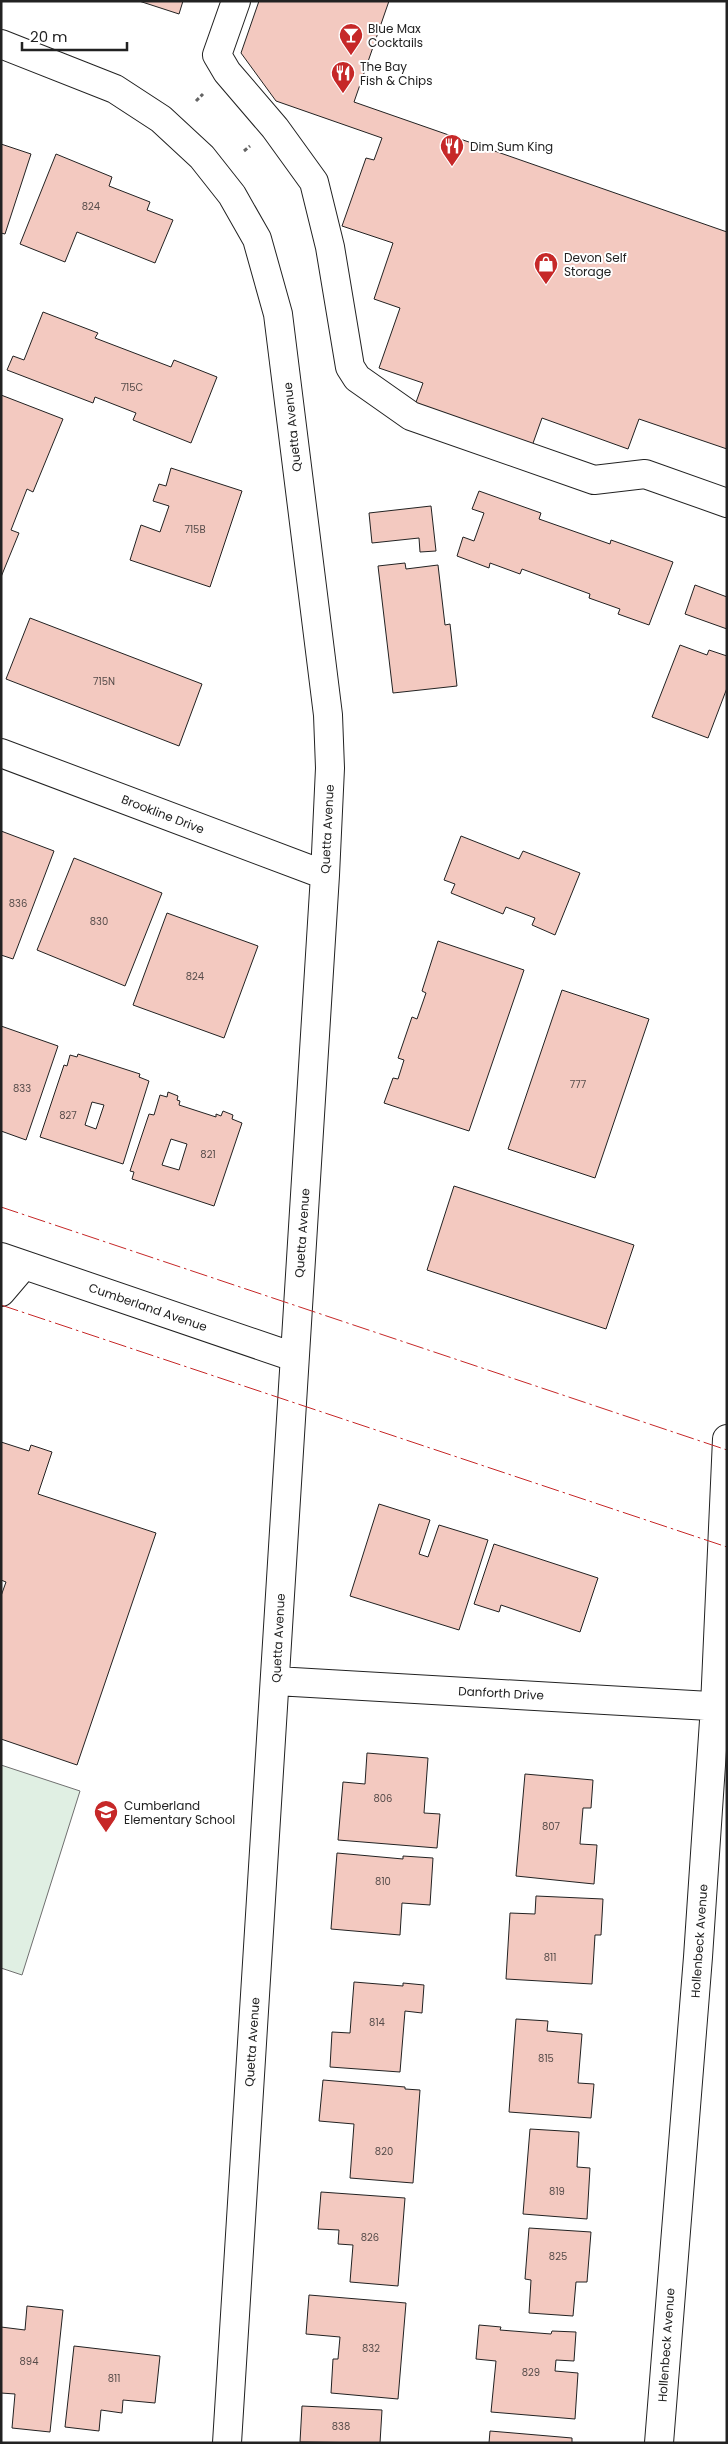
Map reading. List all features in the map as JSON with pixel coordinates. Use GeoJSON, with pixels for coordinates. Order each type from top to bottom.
{"type":"FeatureCollection","features":[{"type":"Feature","properties":{"kind":"street"},"geometry":{"type":"LineString","coordinates":[[236,1],[218,55],[228,72],[275,128],[314,182],[330,247],[350,367],[357,378],[411,416],[594,480],[645,474],[727,503]]}},
{"type":"Feature","properties":{"kind":"street","name":"Quetta Avenue"},"geometry":{"type":"LineString","coordinates":[[1,44],[115,89],[161,119],[202,157],[232,195],[257,239],[278,314],[328,715],[330,768],[325,875],[227,2443]]}},
{"type":"Feature","properties":{"kind":"street","name":"Brookline Drive"},"geometry":{"type":"LineString","coordinates":[[1,753],[325,875]]}},
{"type":"Feature","properties":{"kind":"street"},"geometry":{"type":"LineString","coordinates":[[1,1292],[13,1261]]}},
{"type":"Feature","properties":{"kind":"street","name":"Cumberland Avenue"},"geometry":{"type":"LineString","coordinates":[[13,1261],[294,1356]]}},
{"type":"Feature","properties":{"kind":"street","name":"Hollenbeck Avenue"},"geometry":{"type":"LineString","coordinates":[[659,2443],[698,1957],[721,1706],[727,1438]]}},
{"type":"Feature","properties":{"kind":"street","name":"Danforth Drive"},"geometry":{"type":"LineString","coordinates":[[276,1681],[721,1706]]}},
{"type":"Feature","properties":{"kind":"green space"},"geometry":{"type":"Polygon","coordinates":[[[1,1765],[80,1791],[22,1975],[1,1968],[1,1765]]]}},
{"type":"Feature","properties":{"kind":"building"},"geometry":{"type":"Polygon","coordinates":[[[139,1],[183,1],[179,14],[139,1]]]}},
{"type":"Feature","properties":{"kind":"building"},"geometry":{"type":"Polygon","coordinates":[[[259,1],[389,1],[354,102],[727,232],[727,449],[639,419],[628,449],[542,418],[532,446],[415,405],[423,383],[379,368],[400,308],[374,299],[393,243],[342,226],[366,158],[374,160],[382,138],[276,101],[241,53],[259,1]]]}},
{"type":"Feature","properties":{"kind":"building"},"geometry":{"type":"Polygon","coordinates":[[[1,144],[31,154],[5,234],[1,233],[1,144]]]}},
{"type":"Feature","properties":{"kind":"building"},"geometry":{"type":"Polygon","coordinates":[[[56,154],[112,177],[109,186],[150,202],[147,210],[173,220],[155,263],[77,232],[65,262],[20,244],[56,154]]]}},
{"type":"Feature","properties":{"kind":"building"},"geometry":{"type":"Polygon","coordinates":[[[43,312],[98,333],[95,338],[171,367],[174,360],[217,377],[191,443],[133,420],[136,413],[95,397],[93,403],[7,370],[13,356],[24,360],[43,312]]]}},
{"type":"Feature","properties":{"kind":"building"},"geometry":{"type":"Polygon","coordinates":[[[1,395],[63,419],[33,492],[27,489],[11,530],[19,533],[1,577],[1,395]]]}},
{"type":"Feature","properties":{"kind":"building"},"geometry":{"type":"Polygon","coordinates":[[[171,468],[242,491],[210,587],[130,560],[141,525],[160,532],[169,506],[153,501],[159,484],[166,486],[171,468]]]}},
{"type":"Feature","properties":{"kind":"building"},"geometry":{"type":"Polygon","coordinates":[[[479,491],[541,513],[539,519],[610,544],[611,540],[673,562],[649,625],[618,614],[620,609],[589,598],[590,594],[522,569],[520,574],[490,563],[489,568],[457,556],[463,537],[474,541],[484,513],[472,509],[479,491]]]}},
{"type":"Feature","properties":{"kind":"building"},"geometry":{"type":"Polygon","coordinates":[[[431,506],[436,551],[420,552],[419,538],[372,543],[369,513],[431,506]]]}},
{"type":"Feature","properties":{"kind":"building"},"geometry":{"type":"Polygon","coordinates":[[[405,563],[406,569],[438,565],[445,625],[450,624],[457,686],[393,693],[378,566],[405,563]]]}},
{"type":"Feature","properties":{"kind":"building"},"geometry":{"type":"Polygon","coordinates":[[[695,585],[727,597],[727,629],[685,614],[695,585]]]}},
{"type":"Feature","properties":{"kind":"building"},"geometry":{"type":"Polygon","coordinates":[[[30,618],[202,684],[179,746],[6,679],[30,618]]]}},
{"type":"Feature","properties":{"kind":"building"},"geometry":{"type":"Polygon","coordinates":[[[680,645],[707,655],[709,650],[727,656],[727,688],[708,738],[652,717],[680,645]]]}},
{"type":"Feature","properties":{"kind":"building"},"geometry":{"type":"Polygon","coordinates":[[[1,831],[54,851],[13,959],[1,955],[1,831]]]}},
{"type":"Feature","properties":{"kind":"building"},"geometry":{"type":"Polygon","coordinates":[[[461,836],[519,859],[523,851],[580,873],[555,935],[532,925],[535,918],[506,907],[503,914],[451,893],[455,884],[444,880],[461,836]]]}},
{"type":"Feature","properties":{"kind":"building"},"geometry":{"type":"Polygon","coordinates":[[[74,858],[162,893],[125,986],[37,950],[74,858]]]}},
{"type":"Feature","properties":{"kind":"building"},"geometry":{"type":"Polygon","coordinates":[[[167,913],[258,946],[224,1038],[133,1005],[167,913]]]}},
{"type":"Feature","properties":{"kind":"building"},"geometry":{"type":"Polygon","coordinates":[[[438,941],[524,970],[469,1131],[384,1103],[393,1078],[398,1079],[404,1060],[398,1058],[412,1017],[417,1019],[426,993],[422,991],[438,941]]]}},
{"type":"Feature","properties":{"kind":"building"},"geometry":{"type":"Polygon","coordinates":[[[562,990],[649,1019],[595,1178],[508,1149],[562,990]]]}},
{"type":"Feature","properties":{"kind":"building"},"geometry":{"type":"Polygon","coordinates":[[[1,1026],[58,1046],[26,1140],[1,1131],[1,1026]]]}},
{"type":"Feature","properties":{"kind":"building"},"geometry":{"type":"Polygon","coordinates":[[[78,1054],[140,1074],[139,1077],[149,1081],[123,1164],[40,1137],[64,1065],[67,1066],[70,1055],[77,1057],[78,1054]],[[92,1102],[85,1125],[96,1129],[104,1105],[92,1102]]]}},
{"type":"Feature","properties":{"kind":"building"},"geometry":{"type":"Polygon","coordinates":[[[168,1092],[178,1096],[179,1105],[216,1117],[216,1114],[221,1116],[223,1111],[233,1115],[232,1119],[242,1123],[214,1206],[132,1179],[134,1172],[130,1171],[149,1114],[154,1115],[160,1095],[167,1097],[168,1092]],[[171,1139],[162,1165],[179,1170],[187,1144],[171,1139]]]}},
{"type":"Feature","properties":{"kind":"building"},"geometry":{"type":"Polygon","coordinates":[[[454,1186],[634,1245],[606,1329],[427,1270],[454,1186]]]}},
{"type":"Feature","properties":{"kind":"building"},"geometry":{"type":"Polygon","coordinates":[[[1,1442],[29,1451],[31,1445],[52,1452],[38,1494],[156,1533],[77,1765],[1,1739],[1,1596],[6,1582],[1,1580],[1,1442]]]}},
{"type":"Feature","properties":{"kind":"building"},"geometry":{"type":"Polygon","coordinates":[[[379,1504],[430,1520],[419,1554],[428,1557],[439,1525],[488,1540],[459,1630],[350,1596],[379,1504]]]}},
{"type":"Feature","properties":{"kind":"building"},"geometry":{"type":"Polygon","coordinates":[[[494,1544],[598,1578],[580,1632],[501,1605],[499,1612],[474,1604],[494,1544]]]}},
{"type":"Feature","properties":{"kind":"building"},"geometry":{"type":"Polygon","coordinates":[[[367,1753],[428,1758],[424,1813],[440,1814],[437,1848],[338,1840],[343,1782],[365,1784],[367,1753]]]}},
{"type":"Feature","properties":{"kind":"building"},"geometry":{"type":"Polygon","coordinates":[[[525,1774],[593,1780],[591,1808],[583,1808],[580,1844],[597,1845],[594,1884],[516,1876],[525,1774]]]}},
{"type":"Feature","properties":{"kind":"building"},"geometry":{"type":"Polygon","coordinates":[[[337,1853],[403,1859],[403,1856],[433,1858],[430,1905],[402,1903],[400,1935],[331,1929],[337,1853]]]}},
{"type":"Feature","properties":{"kind":"building"},"geometry":{"type":"Polygon","coordinates":[[[536,1896],[603,1899],[601,1935],[595,1935],[592,1984],[506,1979],[510,1913],[535,1914],[536,1896]]]}},
{"type":"Feature","properties":{"kind":"building"},"geometry":{"type":"Polygon","coordinates":[[[354,1982],[403,1986],[403,1983],[424,1985],[422,2013],[405,2011],[400,2072],[330,2067],[332,2032],[350,2033],[354,1982]]]}},
{"type":"Feature","properties":{"kind":"building"},"geometry":{"type":"Polygon","coordinates":[[[516,2019],[548,2021],[547,2031],[582,2034],[578,2083],[594,2084],[591,2118],[509,2112],[516,2019]]]}},
{"type":"Feature","properties":{"kind":"building"},"geometry":{"type":"Polygon","coordinates":[[[323,2080],[420,2090],[413,2183],[350,2178],[354,2124],[319,2121],[323,2080]]]}},
{"type":"Feature","properties":{"kind":"building"},"geometry":{"type":"Polygon","coordinates":[[[530,2129],[579,2132],[577,2167],[590,2168],[587,2219],[523,2214],[530,2129]]]}},
{"type":"Feature","properties":{"kind":"building"},"geometry":{"type":"Polygon","coordinates":[[[321,2192],[405,2198],[398,2286],[350,2282],[353,2245],[338,2244],[339,2230],[318,2229],[321,2192]]]}},
{"type":"Feature","properties":{"kind":"building"},"geometry":{"type":"Polygon","coordinates":[[[529,2228],[591,2232],[587,2282],[576,2282],[573,2316],[529,2313],[531,2280],[525,2279],[529,2228]]]}},
{"type":"Feature","properties":{"kind":"building"},"geometry":{"type":"Polygon","coordinates":[[[309,2295],[406,2303],[398,2399],[331,2393],[333,2359],[338,2359],[340,2337],[306,2334],[309,2295]]]}},
{"type":"Feature","properties":{"kind":"building"},"geometry":{"type":"Polygon","coordinates":[[[27,2306],[63,2310],[50,2432],[12,2428],[15,2394],[1,2393],[1,2327],[25,2330],[27,2306]]]}},
{"type":"Feature","properties":{"kind":"building"},"geometry":{"type":"Polygon","coordinates":[[[479,2325],[501,2327],[500,2330],[551,2334],[552,2331],[576,2332],[574,2361],[556,2360],[555,2371],[578,2373],[575,2419],[491,2412],[496,2361],[476,2359],[479,2325]]]}},
{"type":"Feature","properties":{"kind":"building"},"geometry":{"type":"Polygon","coordinates":[[[74,2346],[160,2356],[155,2403],[123,2400],[122,2413],[101,2410],[99,2431],[65,2427],[74,2346]]]}},
{"type":"Feature","properties":{"kind":"building"},"geometry":{"type":"Polygon","coordinates":[[[302,2406],[382,2410],[380,2443],[300,2442],[302,2406]]]}},
{"type":"Feature","properties":{"kind":"building"},"geometry":{"type":"Polygon","coordinates":[[[490,2431],[572,2438],[572,2443],[489,2443],[490,2431]]]}},
{"type":"Feature","properties":{"kind":"power"},"geometry":{"type":"LineString","coordinates":[[1,1207],[727,1450]]}},
{"type":"Feature","properties":{"kind":"power"},"geometry":{"type":"LineString","coordinates":[[1,1305],[727,1547]]}},
{"type":"Feature","properties":{"kind":"place","name":"Blue Max Cocktails"},"geometry":{"type":"Point","coordinates":[351,56]}},
{"type":"Feature","properties":{"kind":"place","name":"The Bay Fish & Chips"},"geometry":{"type":"Point","coordinates":[343,94]}},
{"type":"Feature","properties":{"kind":"place","name":"Dim Sum King"},"geometry":{"type":"Point","coordinates":[452,167]}},
{"type":"Feature","properties":{"kind":"place","name":"Devon Self Storage"},"geometry":{"type":"Point","coordinates":[546,285]}},
{"type":"Feature","properties":{"kind":"place","name":"Cumberland Elementary School"},"geometry":{"type":"Point","coordinates":[106,1833]}}]}
